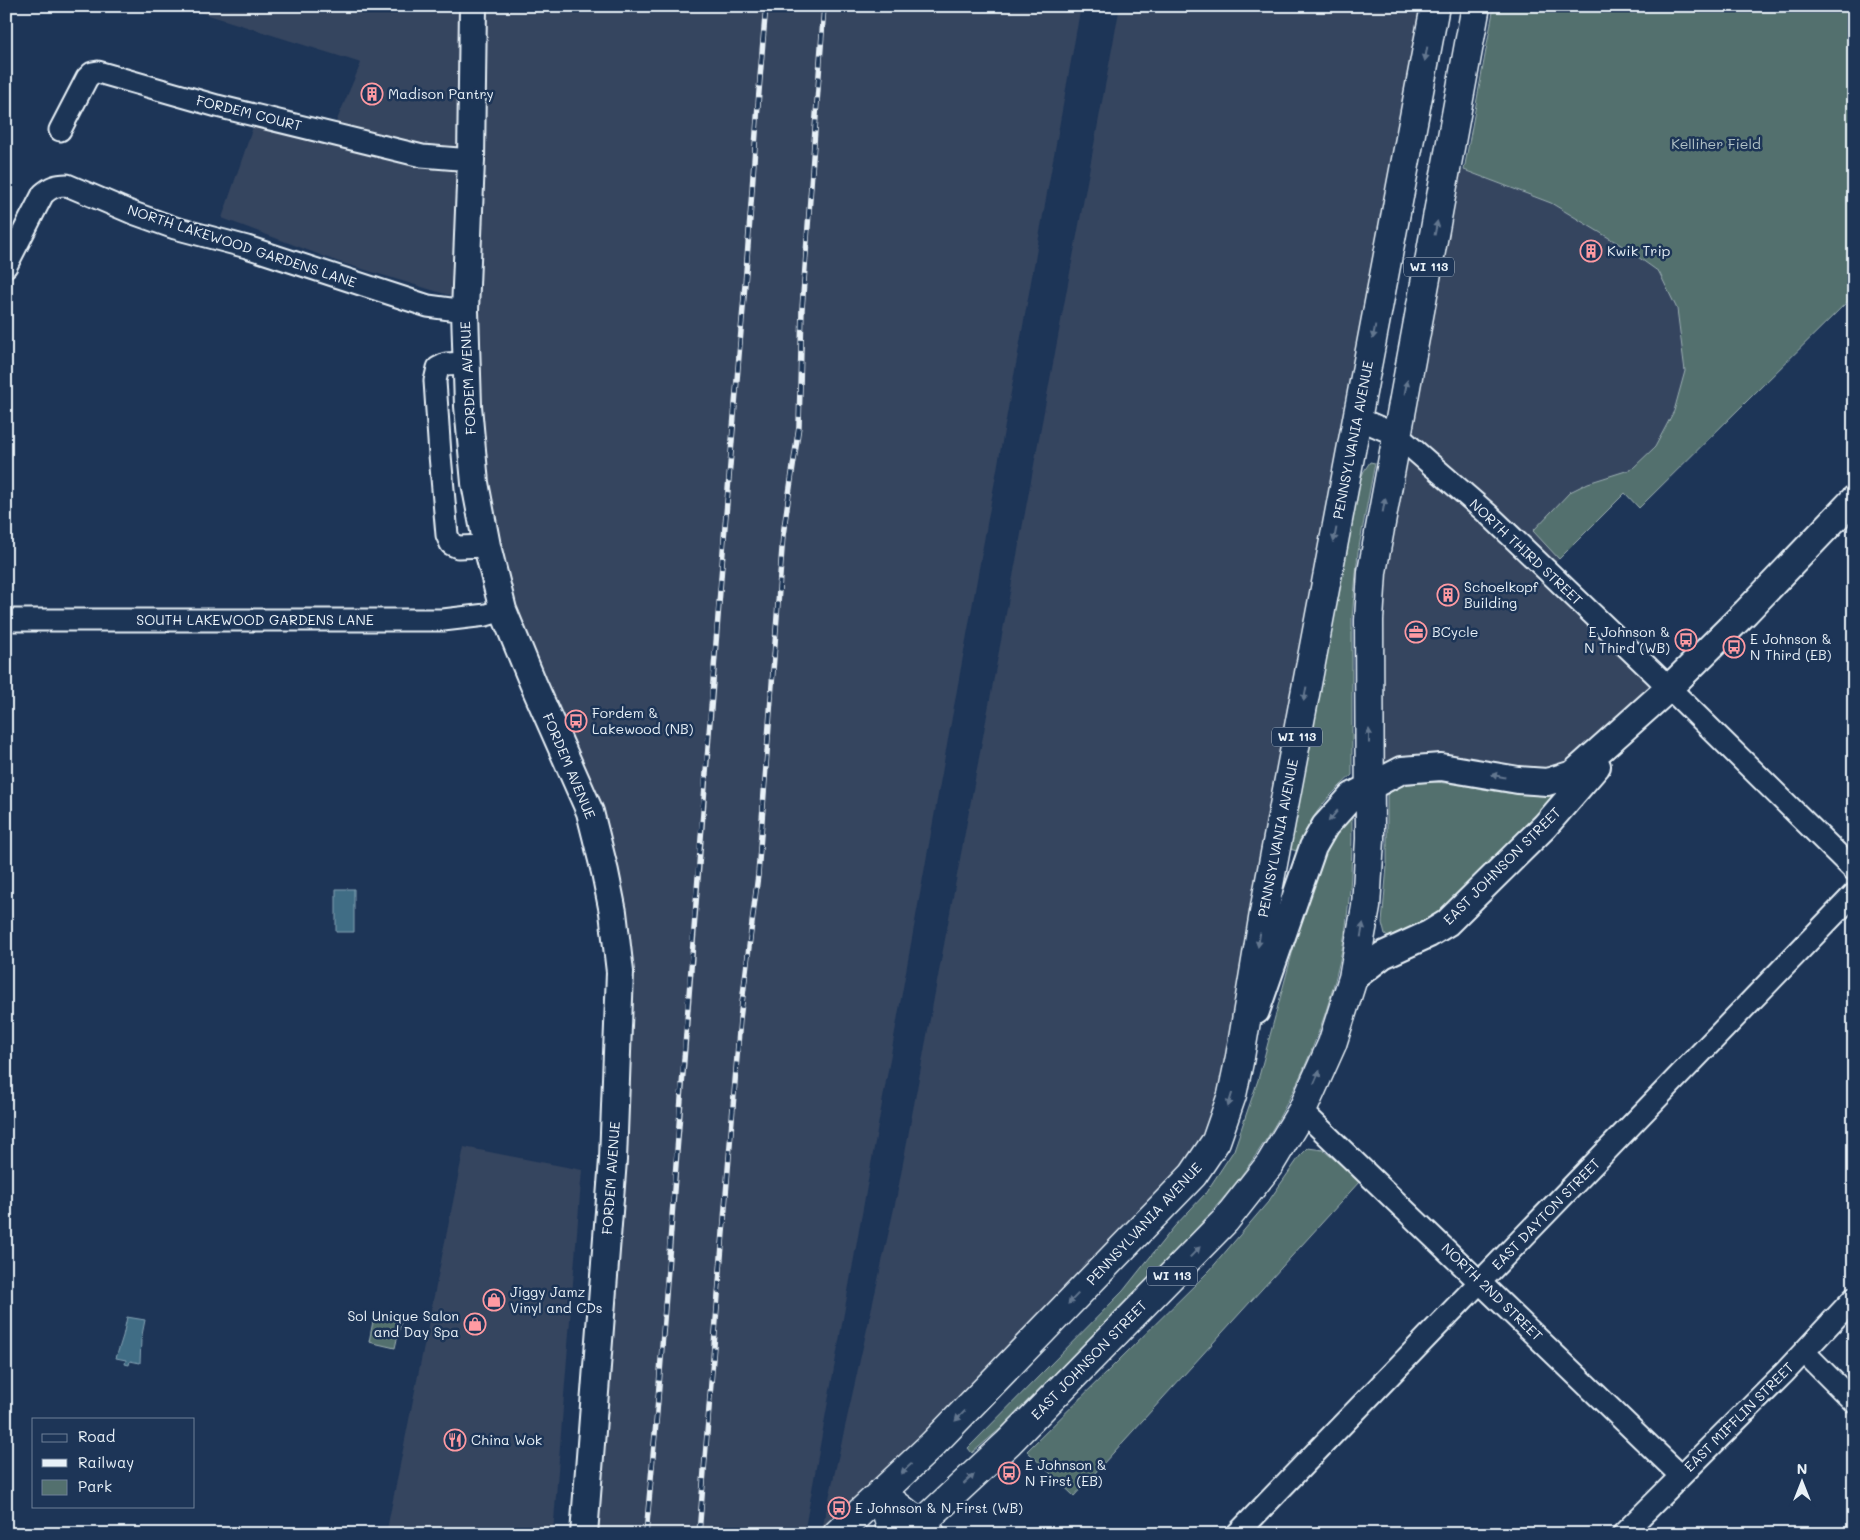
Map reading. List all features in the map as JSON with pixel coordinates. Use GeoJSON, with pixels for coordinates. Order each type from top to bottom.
{"type":"FeatureCollection","features":[{"type":"Feature","properties":{"kind":"main road","name":"PENNSYLVANIA AVENUE"},"geometry":{"type":"LineString","coordinates":[[881,1493],[932,1445],[1193,1175],[1216,1141],[1232,1094],[1240,1057],[1266,901],[1435,6]]}},
{"type":"Feature","properties":{"kind":"main road","name":"WI 113"},"geometry":{"type":"LineString","coordinates":[[1353,978],[1366,907],[1370,839],[1369,620],[1372,572],[1476,6]]}},
{"type":"Feature","properties":{"kind":"main road","name":"EAST JOHNSON STREET"},"geometry":{"type":"LineString","coordinates":[[921,1530],[1225,1222],[1270,1164],[1302,1110],[1332,1044],[1353,978]]}},
{"type":"Feature","properties":{"kind":"main road","name":"WI 113"},"geometry":{"type":"LineString","coordinates":[[881,1493],[921,1530]]}},
{"type":"Feature","properties":{"kind":"main road"},"geometry":{"type":"LineString","coordinates":[[837,1534],[881,1493],[893,1534]]}},
{"type":"Feature","properties":{"kind":"street","name":"FORDEM AVENUE"},"geometry":{"type":"LineString","coordinates":[[473,6],[466,363],[475,483],[487,546],[503,610],[590,812],[613,912],[620,972],[613,1160],[584,1534]]}},
{"type":"Feature","properties":{"kind":"street","name":"FORDEM COURT"},"geometry":{"type":"LineString","coordinates":[[60,130],[87,78],[92,73],[98,72],[217,106],[422,156],[471,160]]}},
{"type":"Feature","properties":{"kind":"street","name":"NORTH LAKEWOOD GARDENS LANE"},"geometry":{"type":"LineString","coordinates":[[6,266],[43,194],[50,188],[58,185],[67,185],[133,213],[175,228],[247,248],[428,306],[466,311]]}},
{"type":"Feature","properties":{"kind":"street"},"geometry":{"type":"LineString","coordinates":[[466,363],[446,364],[438,368],[435,381],[448,535],[451,544],[458,547],[487,546]]}},
{"type":"Feature","properties":{"kind":"street","name":"NORTH THIRD STREET"},"geometry":{"type":"LineString","coordinates":[[1357,418],[1397,435],[1489,515],[1660,697],[1854,870]]}},
{"type":"Feature","properties":{"kind":"street","name":"EAST JOHNSON STREET"},"geometry":{"type":"LineString","coordinates":[[1240,1057],[1313,846],[1325,826],[1343,804],[1370,785],[1402,770],[1441,767],[1518,780],[1547,782],[1573,774],[1660,697],[1746,612],[1854,500]]}},
{"type":"Feature","properties":{"kind":"street","name":"SOUTH LAKEWOOD GARDENS LANE"},"geometry":{"type":"LineString","coordinates":[[6,620],[443,620],[486,615],[503,610]]}},
{"type":"Feature","properties":{"kind":"street","name":"EAST JOHNSON STREET"},"geometry":{"type":"LineString","coordinates":[[1353,978],[1383,955],[1430,934],[1448,923],[1545,826],[1660,697]]}},
{"type":"Feature","properties":{"kind":"street","name":"EAST DAYTON STREET"},"geometry":{"type":"LineString","coordinates":[[1237,1534],[1854,894]]}},
{"type":"Feature","properties":{"kind":"street","name":"NORTH 2ND STREET"},"geometry":{"type":"LineString","coordinates":[[1302,1110],[1680,1475]]}},
{"type":"Feature","properties":{"kind":"street","name":"EAST MIFFLIN STREET"},"geometry":{"type":"LineString","coordinates":[[1623,1534],[1804,1352],[1854,1298]]}},
{"type":"Feature","properties":{"kind":"street"},"geometry":{"type":"LineString","coordinates":[[1804,1352],[1854,1402]]}},
{"type":"Feature","properties":{"kind":"shaded area"},"geometry":{"type":"Polygon","coordinates":[[[201,6],[1081,6],[804,1534],[584,1534],[613,912],[503,610],[465,300],[339,262],[222,218],[257,115],[331,134],[361,63],[199,12],[201,6]]]}},
{"type":"Feature","properties":{"kind":"shaded area"},"geometry":{"type":"Polygon","coordinates":[[[1120,6],[1435,6],[1216,1141],[837,1534],[821,1534],[897,1195],[1120,6]]]}},
{"type":"Feature","properties":{"kind":"shaded area"},"geometry":{"type":"Polygon","coordinates":[[[1447,169],[1464,170],[1551,203],[1624,247],[1659,272],[1677,309],[1685,371],[1674,411],[1655,447],[1632,469],[1588,483],[1544,529],[1559,559],[1548,571],[1668,689],[1573,774],[1487,773],[1370,785],[1369,620],[1447,169]]]}},
{"type":"Feature","properties":{"kind":"shaded area"},"geometry":{"type":"Polygon","coordinates":[[[336,889],[354,889],[354,932],[336,932],[336,889]]]}},
{"type":"Feature","properties":{"kind":"shaded area"},"geometry":{"type":"Polygon","coordinates":[[[464,1147],[582,1170],[553,1534],[386,1534],[464,1147]]]}},
{"type":"Feature","properties":{"kind":"shaded area"},"geometry":{"type":"Polygon","coordinates":[[[127,1317],[145,1320],[141,1340],[140,1363],[130,1361],[129,1365],[125,1364],[126,1360],[116,1358],[127,1317]]]}},
{"type":"Feature","properties":{"kind":"green space","name":"Kelliher Field"},"geometry":{"type":"Polygon","coordinates":[[[1494,6],[1854,6],[1854,295],[1639,508],[1625,493],[1559,559],[1533,531],[1570,492],[1588,483],[1632,469],[1655,447],[1674,411],[1685,371],[1677,309],[1659,272],[1624,247],[1551,203],[1464,170],[1494,6]]]}},
{"type":"Feature","properties":{"kind":"green space"},"geometry":{"type":"Polygon","coordinates":[[[1370,462],[1375,463],[1358,552],[1352,618],[1352,775],[1319,809],[1297,851],[1290,849],[1360,480],[1370,462]]]}},
{"type":"Feature","properties":{"kind":"green space"},"geometry":{"type":"Polygon","coordinates":[[[1433,782],[1518,794],[1551,794],[1568,790],[1434,918],[1390,938],[1385,935],[1382,923],[1387,866],[1387,795],[1402,786],[1433,782]]]}},
{"type":"Feature","properties":{"kind":"green space"},"geometry":{"type":"Polygon","coordinates":[[[1352,814],[1349,896],[1343,943],[1335,979],[1311,1052],[1277,1121],[1237,1181],[1200,1224],[1000,1429],[972,1453],[968,1448],[1123,1291],[1174,1227],[1205,1194],[1234,1150],[1258,1080],[1307,898],[1329,837],[1352,814]]]}},
{"type":"Feature","properties":{"kind":"green space"},"geometry":{"type":"Polygon","coordinates":[[[1308,1148],[1323,1150],[1360,1181],[1074,1496],[1027,1451],[1210,1270],[1268,1202],[1300,1156],[1308,1148]]]}},
{"type":"Feature","properties":{"kind":"green space"},"geometry":{"type":"Polygon","coordinates":[[[374,1316],[401,1322],[395,1348],[369,1342],[374,1316]]]}},
{"type":"Feature","properties":{"kind":"railway"},"geometry":{"type":"LineString","coordinates":[[646,1534],[766,6]]}},
{"type":"Feature","properties":{"kind":"railway"},"geometry":{"type":"LineString","coordinates":[[699,1534],[740,1019],[758,875],[783,535],[799,426],[802,309],[824,6]]}},
{"type":"Feature","properties":{"kind":"place","name":"Madison Pantry"},"geometry":{"type":"Point","coordinates":[372,94]}},
{"type":"Feature","properties":{"kind":"place","name":"Kwik Trip"},"geometry":{"type":"Point","coordinates":[1591,251]}},
{"type":"Feature","properties":{"kind":"place","name":"Schoelkopf Building"},"geometry":{"type":"Point","coordinates":[1448,595]}},
{"type":"Feature","properties":{"kind":"place","name":"BCycle"},"geometry":{"type":"Point","coordinates":[1416,632]}},
{"type":"Feature","properties":{"kind":"place","name":"E Johnson & N Third (WB)"},"geometry":{"type":"Point","coordinates":[1686,640]}},
{"type":"Feature","properties":{"kind":"place","name":"E Johnson & N Third (EB)"},"geometry":{"type":"Point","coordinates":[1734,647]}},
{"type":"Feature","properties":{"kind":"place","name":"Fordem & Lakewood (NB)"},"geometry":{"type":"Point","coordinates":[576,721]}},
{"type":"Feature","properties":{"kind":"place","name":"Jiggy Jamz Vinyl and CDs"},"geometry":{"type":"Point","coordinates":[494,1300]}},
{"type":"Feature","properties":{"kind":"place","name":"Sol Unique Salon and Day Spa"},"geometry":{"type":"Point","coordinates":[475,1324]}},
{"type":"Feature","properties":{"kind":"place","name":"China Wok"},"geometry":{"type":"Point","coordinates":[455,1440]}},
{"type":"Feature","properties":{"kind":"place","name":"E Johnson & N First (EB)"},"geometry":{"type":"Point","coordinates":[1009,1473]}},
{"type":"Feature","properties":{"kind":"place","name":"E Johnson & N First (WB)"},"geometry":{"type":"Point","coordinates":[839,1508]}}]}
